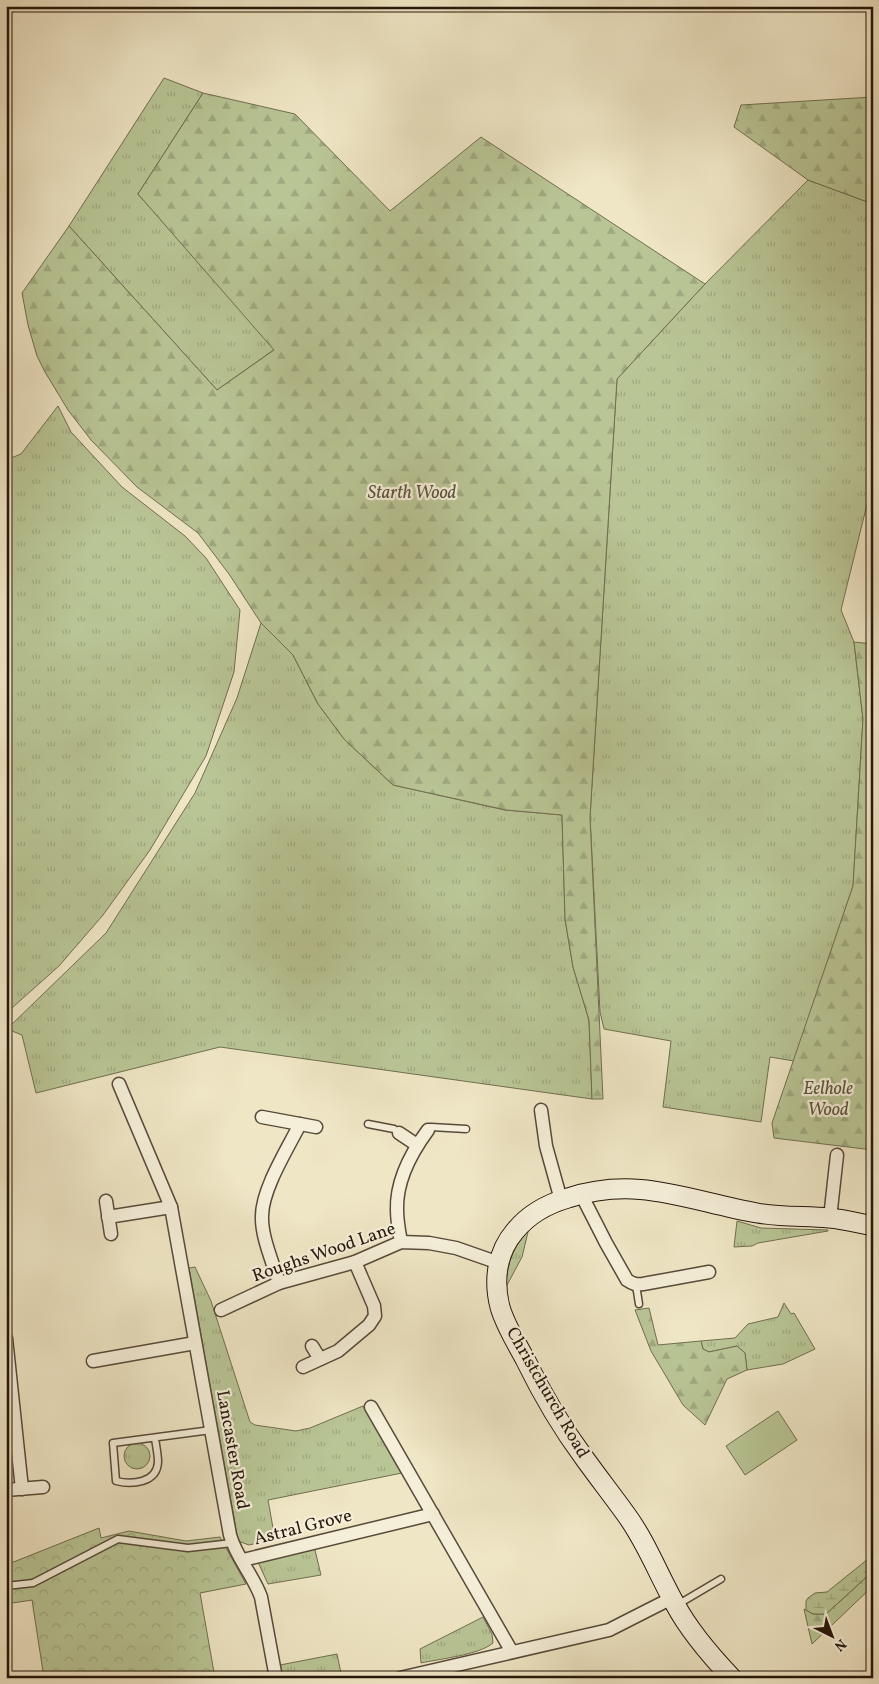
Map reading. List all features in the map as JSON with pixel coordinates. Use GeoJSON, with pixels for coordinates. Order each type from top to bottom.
{"type":"FeatureCollection","features":[{"type":"Feature","properties":{"kind":"street","name":"Lancaster Road"},"geometry":{"type":"LineString","coordinates":[[119,1084],[171,1206],[232,1543],[243,1560]]}},
{"type":"Feature","properties":{"kind":"street"},"geometry":{"type":"LineString","coordinates":[[541,1110],[546,1146],[561,1200]]}},
{"type":"Feature","properties":{"kind":"street"},"geometry":{"type":"LineString","coordinates":[[262,1117],[316,1127]]}},
{"type":"Feature","properties":{"kind":"street"},"geometry":{"type":"LineString","coordinates":[[279,1283],[262,1228],[262,1214],[268,1188],[300,1124]]}},
{"type":"Feature","properties":{"kind":"street"},"geometry":{"type":"LineString","coordinates":[[401,1242],[397,1210],[398,1194],[402,1178],[417,1144],[428,1130]]}},
{"type":"Feature","properties":{"kind":"street"},"geometry":{"type":"LineString","coordinates":[[398,1133],[417,1144]]}},
{"type":"Feature","properties":{"kind":"street"},"geometry":{"type":"LineString","coordinates":[[830,1218],[837,1155]]}},
{"type":"Feature","properties":{"kind":"street","name":"Christchurch Road"},"geometry":{"type":"LineString","coordinates":[[732,1678],[710,1655],[694,1634],[674,1602],[636,1528],[584,1458],[533,1376],[505,1322],[497,1295],[496,1278],[503,1250],[520,1225],[545,1207],[581,1194],[623,1188],[651,1190],[756,1213],[830,1218],[873,1226]]}},
{"type":"Feature","properties":{"kind":"street"},"geometry":{"type":"LineString","coordinates":[[581,1194],[606,1243],[628,1280],[636,1285],[709,1272]]}},
{"type":"Feature","properties":{"kind":"street"},"geometry":{"type":"LineString","coordinates":[[106,1201],[111,1234]]}},
{"type":"Feature","properties":{"kind":"street"},"geometry":{"type":"LineString","coordinates":[[108,1217],[171,1206]]}},
{"type":"Feature","properties":{"kind":"street","name":"Roughs Wood Lane"},"geometry":{"type":"LineString","coordinates":[[221,1310],[279,1283],[354,1262],[401,1242],[429,1243],[456,1248],[499,1263]]}},
{"type":"Feature","properties":{"kind":"street"},"geometry":{"type":"LineString","coordinates":[[302,1367],[338,1351],[369,1325],[375,1316],[374,1306],[354,1262]]}},
{"type":"Feature","properties":{"kind":"street"},"geometry":{"type":"LineString","coordinates":[[6,1338],[22,1489]]}},
{"type":"Feature","properties":{"kind":"street"},"geometry":{"type":"LineString","coordinates":[[93,1361],[195,1343]]}},
{"type":"Feature","properties":{"kind":"street"},"geometry":{"type":"LineString","coordinates":[[312,1346],[320,1359]]}},
{"type":"Feature","properties":{"kind":"street"},"geometry":{"type":"LineString","coordinates":[[371,1407],[512,1652]]}},
{"type":"Feature","properties":{"kind":"street"},"geometry":{"type":"LineString","coordinates":[[6,1490],[43,1486]]}},
{"type":"Feature","properties":{"kind":"street","name":"Astral Grove"},"geometry":{"type":"LineString","coordinates":[[276,1678],[261,1597],[257,1585],[243,1560],[433,1514]]}},
{"type":"Feature","properties":{"kind":"street"},"geometry":{"type":"LineString","coordinates":[[400,1678],[608,1630],[674,1602]]}},
{"type":"Feature","properties":{"kind":"lane"},"geometry":{"type":"LineString","coordinates":[[368,1124],[394,1129],[398,1133]]}},
{"type":"Feature","properties":{"kind":"lane"},"geometry":{"type":"LineString","coordinates":[[428,1130],[431,1127],[466,1129]]}},
{"type":"Feature","properties":{"kind":"lane"},"geometry":{"type":"LineString","coordinates":[[636,1285],[639,1304]]}},
{"type":"Feature","properties":{"kind":"lane"},"geometry":{"type":"LineString","coordinates":[[155,1438],[158,1464],[155,1473],[144,1481],[127,1484],[116,1481],[113,1443],[211,1430]]}},
{"type":"Feature","properties":{"kind":"lane"},"geometry":{"type":"LineString","coordinates":[[6,1586],[34,1583],[118,1539],[188,1548],[232,1543]]}},
{"type":"Feature","properties":{"kind":"lane"},"geometry":{"type":"LineString","coordinates":[[674,1602],[721,1579]]}},
{"type":"Feature","properties":{"kind":"green space"},"geometry":{"type":"Polygon","coordinates":[[[164,78],[203,93],[138,194],[275,349],[217,390],[69,226],[164,78]]]}},
{"type":"Feature","properties":{"kind":"green space","name":"Starth Wood"},"geometry":{"type":"Polygon","coordinates":[[[203,93],[295,114],[390,211],[481,137],[705,284],[617,379],[590,817],[603,1099],[592,1099],[589,1020],[573,967],[565,919],[562,815],[506,810],[393,785],[344,739],[318,704],[293,655],[261,623],[229,574],[198,533],[137,487],[91,440],[68,410],[37,356],[28,325],[22,293],[69,226],[217,390],[274,350],[138,194],[203,93]]]}},
{"type":"Feature","properties":{"kind":"green space"},"geometry":{"type":"Polygon","coordinates":[[[873,97],[873,204],[808,180],[734,127],[741,105],[873,97]]]}},
{"type":"Feature","properties":{"kind":"green space"},"geometry":{"type":"Polygon","coordinates":[[[808,180],[873,204],[873,480],[841,610],[854,642],[863,719],[853,886],[794,1061],[770,1057],[761,1122],[663,1107],[671,1041],[604,1029],[600,1012],[590,817],[617,379],[705,284],[808,180]]]}},
{"type":"Feature","properties":{"kind":"green space"},"geometry":{"type":"Polygon","coordinates":[[[58,406],[71,432],[122,487],[185,536],[206,558],[240,610],[234,672],[206,756],[150,850],[103,915],[59,966],[13,1007],[6,1017],[6,460],[21,454],[58,406]]]}},
{"type":"Feature","properties":{"kind":"green space"},"geometry":{"type":"Polygon","coordinates":[[[261,623],[293,655],[318,704],[344,739],[393,785],[505,810],[562,815],[565,919],[573,967],[589,1020],[592,1099],[220,1047],[36,1093],[22,1035],[7,1029],[106,933],[195,793],[237,698],[261,623]]]}},
{"type":"Feature","properties":{"kind":"green space","name":"Eelhole Wood"},"geometry":{"type":"Polygon","coordinates":[[[854,642],[873,644],[873,1150],[774,1138],[772,1123],[853,886],[863,719],[854,642]]]}},
{"type":"Feature","properties":{"kind":"green space"},"geometry":{"type":"Polygon","coordinates":[[[737,1221],[761,1228],[828,1231],[758,1243],[752,1246],[734,1247],[737,1221]]]}},
{"type":"Feature","properties":{"kind":"green space"},"geometry":{"type":"Polygon","coordinates":[[[529,1228],[522,1257],[506,1287],[509,1263],[519,1242],[529,1228]]]}},
{"type":"Feature","properties":{"kind":"green space"},"geometry":{"type":"Polygon","coordinates":[[[195,1267],[211,1301],[250,1422],[255,1425],[296,1431],[310,1428],[363,1406],[402,1473],[268,1500],[275,1539],[249,1545],[238,1541],[189,1268],[195,1267]]]}},
{"type":"Feature","properties":{"kind":"green space"},"geometry":{"type":"Polygon","coordinates":[[[784,1303],[791,1314],[794,1313],[815,1349],[783,1364],[747,1370],[745,1353],[737,1346],[709,1352],[703,1349],[701,1341],[735,1338],[748,1324],[778,1317],[784,1303]]]}},
{"type":"Feature","properties":{"kind":"green space"},"geometry":{"type":"Polygon","coordinates":[[[649,1308],[658,1345],[701,1341],[703,1349],[709,1352],[737,1346],[745,1353],[747,1370],[727,1379],[705,1425],[683,1405],[651,1351],[635,1310],[649,1308]]]}},
{"type":"Feature","properties":{"kind":"green space"},"geometry":{"type":"Polygon","coordinates":[[[778,1411],[797,1440],[745,1475],[726,1446],[778,1411]]]}},
{"type":"Feature","properties":{"kind":"green space"},"geometry":{"type":"Polygon","coordinates":[[[137,1443],[146,1447],[150,1456],[146,1465],[137,1469],[128,1465],[124,1456],[128,1447],[137,1443]]]}},
{"type":"Feature","properties":{"kind":"green space"},"geometry":{"type":"Polygon","coordinates":[[[99,1528],[101,1538],[129,1531],[186,1541],[220,1537],[246,1584],[200,1593],[215,1678],[44,1678],[32,1600],[6,1604],[6,1565],[99,1528]]]}},
{"type":"Feature","properties":{"kind":"green space"},"geometry":{"type":"Polygon","coordinates":[[[314,1546],[321,1575],[268,1584],[258,1562],[314,1546]]]}},
{"type":"Feature","properties":{"kind":"green space"},"geometry":{"type":"Polygon","coordinates":[[[873,1555],[873,1571],[826,1614],[813,1614],[806,1610],[808,1598],[815,1593],[827,1592],[873,1555]]]}},
{"type":"Feature","properties":{"kind":"green space"},"geometry":{"type":"Polygon","coordinates":[[[873,1571],[873,1586],[812,1644],[804,1609],[813,1614],[826,1614],[873,1571]]]}},
{"type":"Feature","properties":{"kind":"green space"},"geometry":{"type":"Polygon","coordinates":[[[483,1617],[492,1634],[493,1643],[469,1654],[421,1663],[420,1649],[483,1617]]]}},
{"type":"Feature","properties":{"kind":"green space"},"geometry":{"type":"Polygon","coordinates":[[[337,1654],[342,1678],[283,1678],[280,1665],[337,1654]]]}}]}
